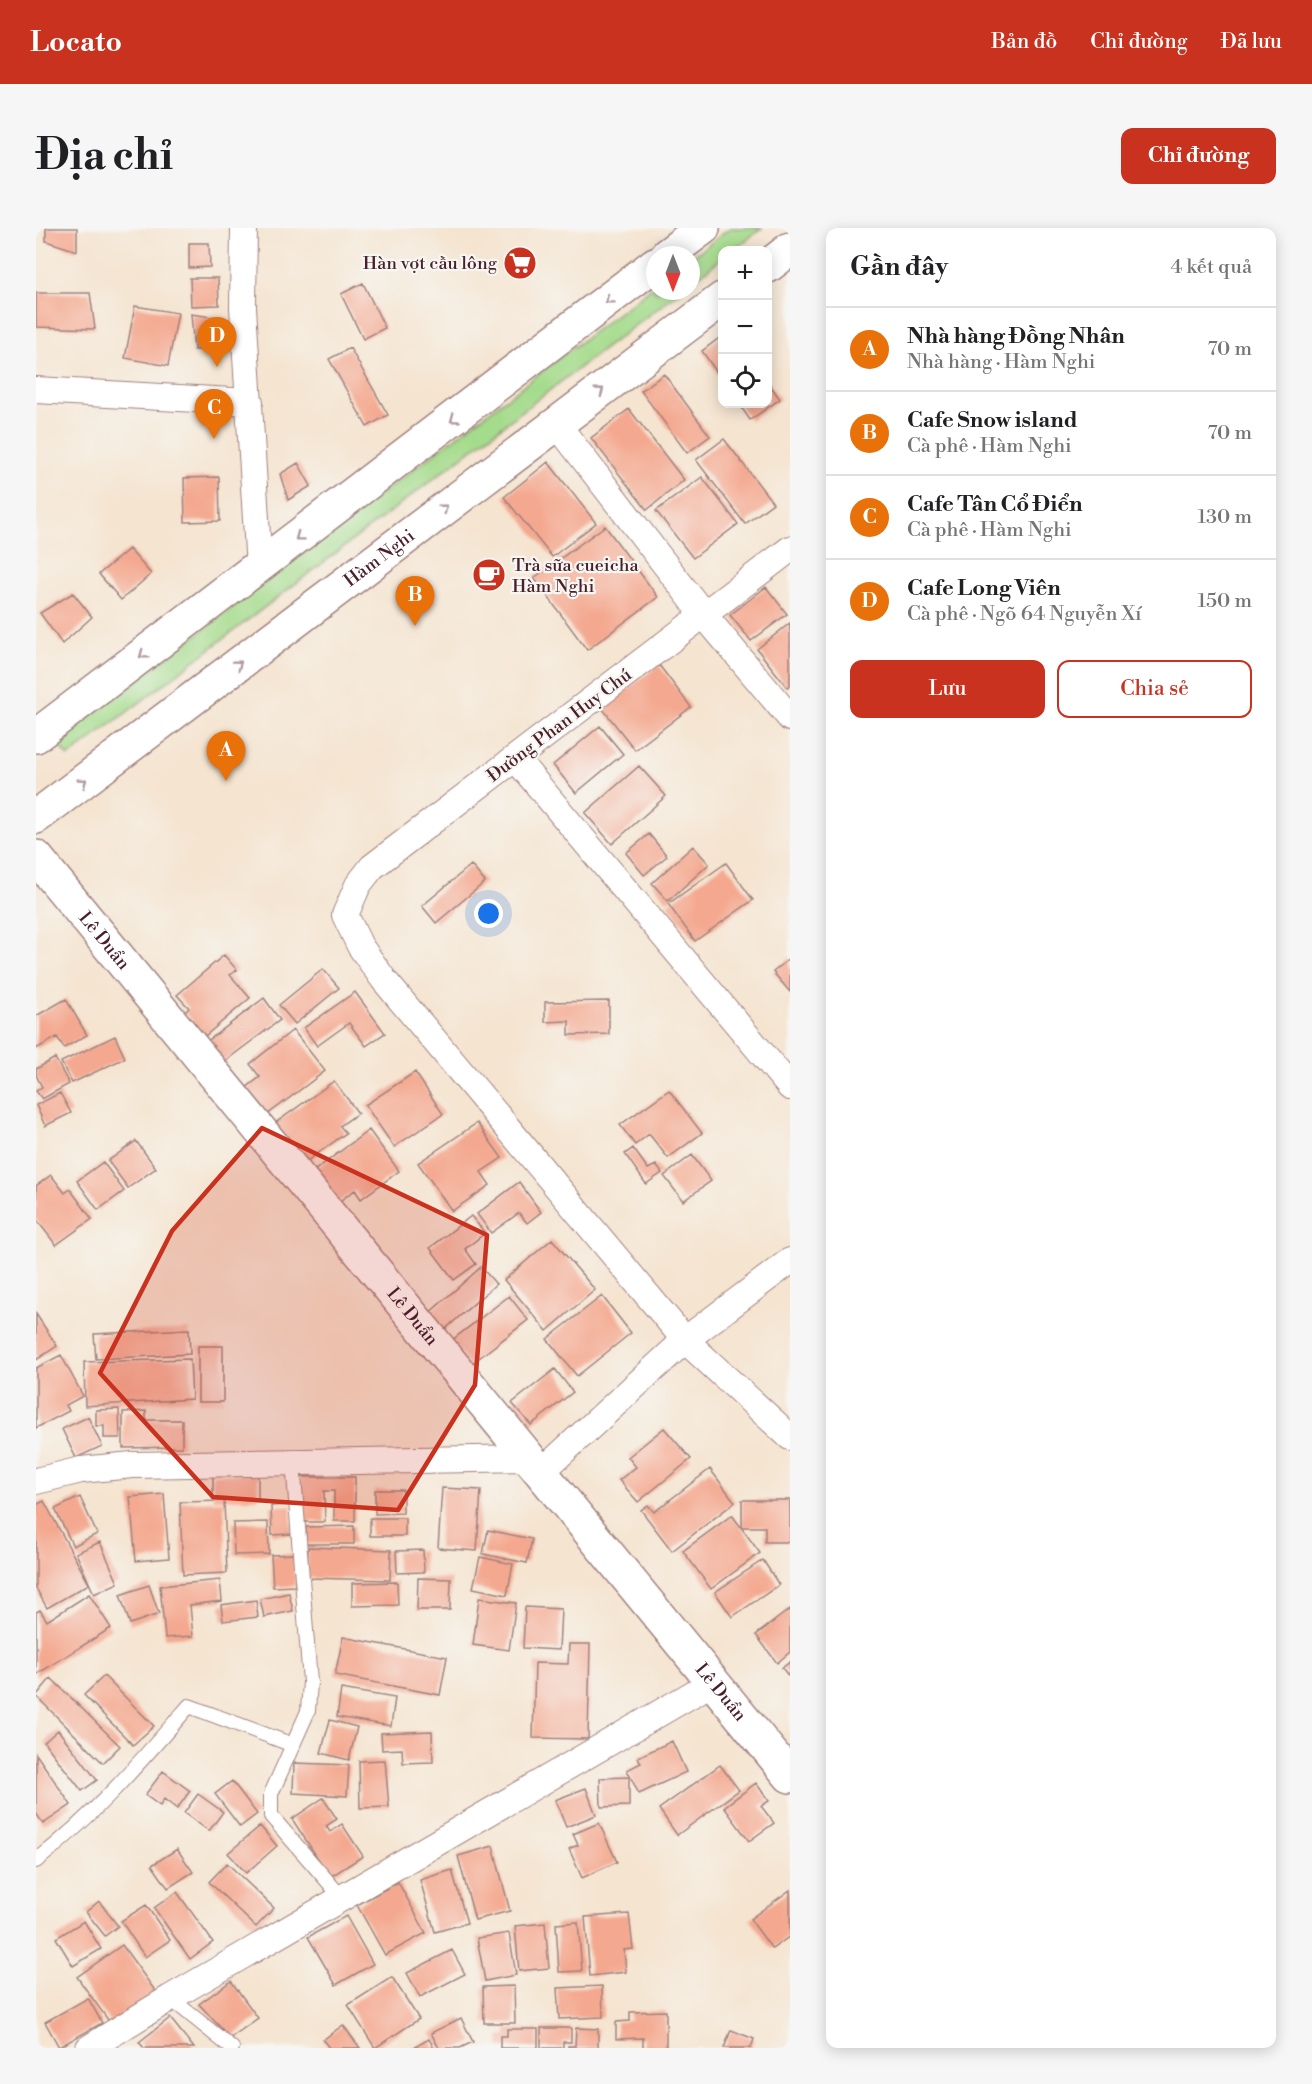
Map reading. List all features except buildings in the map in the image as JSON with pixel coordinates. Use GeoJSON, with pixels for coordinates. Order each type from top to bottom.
{"type":"FeatureCollection","features":[{"type":"Feature","properties":{"kind":"main road"},"geometry":{"type":"LineString","coordinates":[[679,246],[703,228]]}},
{"type":"Feature","properties":{"kind":"main road"},"geometry":{"type":"LineString","coordinates":[[772,263],[790,249]]}},
{"type":"Feature","properties":{"kind":"main road"},"geometry":{"type":"LineString","coordinates":[[36,736],[646,271]]}},
{"type":"Feature","properties":{"kind":"main road","name":"Hàm Nghi"},"geometry":{"type":"LineString","coordinates":[[36,817],[722,300]]}},
{"type":"Feature","properties":{"kind":"main road","name":"Lê Duẩn"},"geometry":{"type":"LineString","coordinates":[[36,857],[790,1776]]}},
{"type":"Feature","properties":{"kind":"street"},"geometry":{"type":"LineString","coordinates":[[244,228],[243,308],[259,568]]}},
{"type":"Feature","properties":{"kind":"street"},"geometry":{"type":"LineString","coordinates":[[36,390],[250,402]]}},
{"type":"Feature","properties":{"kind":"street"},"geometry":{"type":"LineString","coordinates":[[556,423],[704,615],[790,718]]}},
{"type":"Feature","properties":{"kind":"street","name":"Đường Phan Huy Chú"},"geometry":{"type":"LineString","coordinates":[[685,1340],[384,980],[360,946],[345,915],[358,885],[372,867],[790,549]]}},
{"type":"Feature","properties":{"kind":"street"},"geometry":{"type":"LineString","coordinates":[[516,759],[790,1087]]}},
{"type":"Feature","properties":{"kind":"street"},"geometry":{"type":"LineString","coordinates":[[36,1481],[81,1470],[132,1465],[293,1462],[534,1466],[685,1340],[790,1262]]}},
{"type":"Feature","properties":{"kind":"street"},"geometry":{"type":"LineString","coordinates":[[685,1340],[790,1437]]}},
{"type":"Feature","properties":{"kind":"street"},"geometry":{"type":"LineString","coordinates":[[89,2048],[170,1998],[713,1682]]}},
{"type":"Feature","properties":{"kind":"lane"},"geometry":{"type":"LineString","coordinates":[[293,1462],[310,1682],[308,1711],[271,1794],[271,1816],[343,1899]]}},
{"type":"Feature","properties":{"kind":"lane"},"geometry":{"type":"LineString","coordinates":[[36,1861],[67,1836],[120,1785],[189,1706],[293,1745]]}},
{"type":"Feature","properties":{"kind":"lane"},"geometry":{"type":"LineString","coordinates":[[170,1998],[232,2048]]}},
{"type":"Feature","properties":{"kind":"highlighted area"},"geometry":{"type":"Polygon","coordinates":[[[262,1128],[487,1235],[475,1385],[398,1510],[213,1497],[100,1373],[172,1231],[262,1128]]]}},
{"type":"Feature","properties":{"kind":"green space"},"geometry":{"type":"Polygon","coordinates":[[[730,228],[762,228],[738,246],[718,246],[718,261],[700,275],[700,251],[730,228]]]}},
{"type":"Feature","properties":{"kind":"green space"},"geometry":{"type":"Polygon","coordinates":[[[646,292],[646,300],[668,300],[68,757],[56,742],[646,292]]]}},
{"type":"Feature","properties":{"kind":"place","name":"Hàn vợt cầu lông"},"geometry":{"type":"Point","coordinates":[520,263]}},
{"type":"Feature","properties":{"kind":"place","name":"Cafe Long Viên"},"geometry":{"type":"Point","coordinates":[217,367]}},
{"type":"Feature","properties":{"kind":"place","name":"Cafe Tân Cổ Điển"},"geometry":{"type":"Point","coordinates":[214,439]}},
{"type":"Feature","properties":{"kind":"place","name":"Trà sữa cueicha Hàm Nghi"},"geometry":{"type":"Point","coordinates":[489,575]}},
{"type":"Feature","properties":{"kind":"place","name":"Cafe Snow island"},"geometry":{"type":"Point","coordinates":[415,626]}},
{"type":"Feature","properties":{"kind":"place","name":"Nhà hàng Đồng Nhân"},"geometry":{"type":"Point","coordinates":[226,781]}}]}
